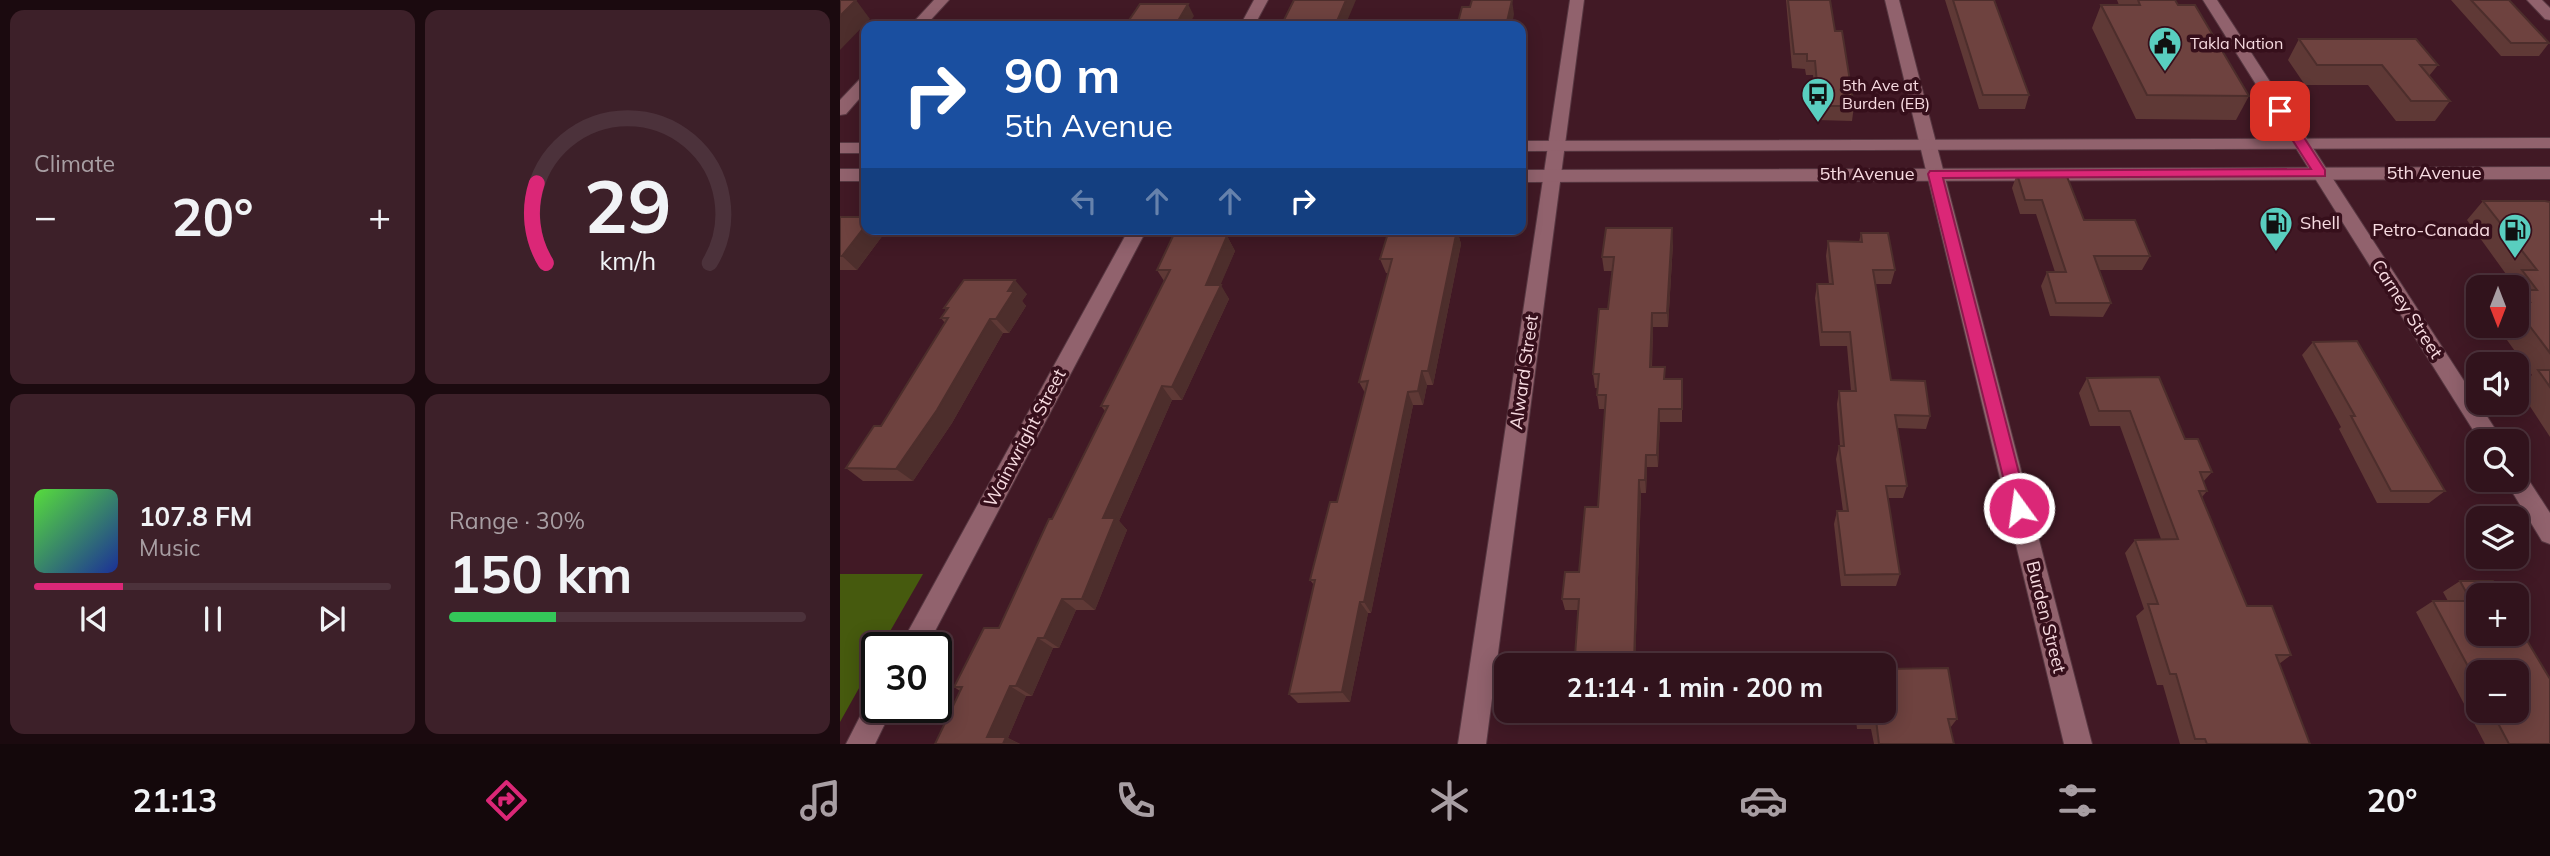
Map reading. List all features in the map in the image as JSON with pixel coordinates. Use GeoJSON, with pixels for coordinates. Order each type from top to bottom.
{"type":"FeatureCollection","features":[{"type":"Feature","properties":{"kind":"street"},"geometry":{"type":"LineString","coordinates":[[923,21],[942,0]]}},
{"type":"Feature","properties":{"kind":"street"},"geometry":{"type":"LineString","coordinates":[[1250,21],[1261,0]]}},
{"type":"Feature","properties":{"kind":"street","name":"Alward Street"},"geometry":{"type":"LineString","coordinates":[[1472,744],[1577,0]]}},
{"type":"Feature","properties":{"kind":"street","name":"Burden Street"},"geometry":{"type":"LineString","coordinates":[[1892,0],[2078,744]]}},
{"type":"Feature","properties":{"kind":"street","name":"Carney Street"},"geometry":{"type":"LineString","coordinates":[[2210,0],[2484,429]]}},
{"type":"Feature","properties":{"kind":"street"},"geometry":{"type":"LineString","coordinates":[[2534,0],[2550,16]]}},
{"type":"Feature","properties":{"kind":"street"},"geometry":{"type":"LineString","coordinates":[[840,110],[861,87]]}},
{"type":"Feature","properties":{"kind":"street","name":"5th Avenue"},"geometry":{"type":"LineString","coordinates":[[1526,146],[2550,143]]}},
{"type":"Feature","properties":{"kind":"street"},"geometry":{"type":"LineString","coordinates":[[840,148],[861,148]]}},
{"type":"Feature","properties":{"kind":"street","name":"5th Avenue"},"geometry":{"type":"LineString","coordinates":[[1526,176],[2550,173]]}},
{"type":"Feature","properties":{"kind":"street"},"geometry":{"type":"LineString","coordinates":[[840,175],[861,175]]}},
{"type":"Feature","properties":{"kind":"street","name":"Wainwright Street"},"geometry":{"type":"LineString","coordinates":[[921,632],[1135,235]]}},
{"type":"Feature","properties":{"kind":"street"},"geometry":{"type":"LineString","coordinates":[[2524,492],[2550,533]]}},
{"type":"Feature","properties":{"kind":"street"},"geometry":{"type":"LineString","coordinates":[[860,744],[871,723]]}},
{"type":"Feature","properties":{"kind":"green space"},"geometry":{"type":"Polygon","coordinates":[[[840,574],[923,574],[890,632],[861,632],[861,685],[840,722],[840,574]]]}},
{"type":"Feature","properties":{"kind":"building"},"geometry":{"type":"Polygon","coordinates":[[[840,0],[856,0],[840,16],[840,0]]]}},
{"type":"Feature","properties":{"kind":"building"},"geometry":{"type":"Polygon","coordinates":[[[1294,0],[1346,0],[1337,21],[1284,21],[1294,0]]]}},
{"type":"Feature","properties":{"kind":"building"},"geometry":{"type":"Polygon","coordinates":[[[1472,0],[1512,0],[1507,21],[1458,21],[1462,7],[1470,7],[1472,0]]]}},
{"type":"Feature","properties":{"kind":"building"},"geometry":{"type":"Polygon","coordinates":[[[1788,0],[1830,0],[1835,31],[1842,31],[1854,106],[1819,106],[1815,61],[1807,61],[1807,54],[1794,54],[1788,0]]]}},
{"type":"Feature","properties":{"kind":"building"},"geometry":{"type":"Polygon","coordinates":[[[1953,0],[1994,0],[2029,95],[1983,95],[1953,0]]]}},
{"type":"Feature","properties":{"kind":"building"},"geometry":{"type":"Polygon","coordinates":[[[2138,0],[2175,0],[2178,5],[2195,5],[2249,96],[2147,95],[2101,5],[2140,5],[2138,0]]]}},
{"type":"Feature","properties":{"kind":"building"},"geometry":{"type":"Polygon","coordinates":[[[2471,0],[2509,0],[2549,43],[2511,43],[2471,0]]]}},
{"type":"Feature","properties":{"kind":"building"},"geometry":{"type":"Polygon","coordinates":[[[1140,4],[1188,4],[1178,21],[1128,21],[1140,4]]]}},
{"type":"Feature","properties":{"kind":"building"},"geometry":{"type":"Polygon","coordinates":[[[2299,39],[2416,39],[2438,65],[2420,65],[2450,101],[2411,101],[2382,65],[2317,65],[2299,39]]]}},
{"type":"Feature","properties":{"kind":"building"},"geometry":{"type":"Polygon","coordinates":[[[2017,174],[2066,174],[2084,220],[2135,220],[2150,256],[2094,256],[2111,303],[2056,303],[2047,272],[2066,272],[2042,200],[2025,200],[2017,174]]]}},
{"type":"Feature","properties":{"kind":"building"},"geometry":{"type":"Polygon","coordinates":[[[2483,201],[2550,202],[2550,353],[2529,325],[2529,290],[2537,290],[2529,275],[2522,270],[2537,270],[2483,201]]]}},
{"type":"Feature","properties":{"kind":"building"},"geometry":{"type":"Polygon","coordinates":[[[840,217],[861,217],[861,231],[840,256],[840,217]]]}},
{"type":"Feature","properties":{"kind":"building"},"geometry":{"type":"Polygon","coordinates":[[[1606,228],[1672,228],[1667,313],[1652,313],[1650,367],[1665,367],[1664,379],[1682,379],[1682,409],[1659,409],[1657,455],[1646,455],[1645,480],[1639,480],[1634,653],[1575,653],[1579,599],[1562,599],[1565,572],[1579,572],[1585,507],[1598,507],[1606,395],[1597,395],[1599,374],[1593,374],[1599,309],[1608,309],[1614,257],[1602,257],[1606,228]]]}},
{"type":"Feature","properties":{"kind":"building"},"geometry":{"type":"Polygon","coordinates":[[[1861,233],[1888,233],[1895,270],[1873,270],[1891,380],[1925,381],[1930,416],[1895,415],[1907,486],[1886,486],[1900,574],[1845,575],[1837,511],[1848,511],[1839,446],[1844,446],[1839,391],[1856,391],[1850,332],[1822,332],[1817,284],[1833,284],[1828,241],[1862,242],[1861,233]]]}},
{"type":"Feature","properties":{"kind":"building"},"geometry":{"type":"Polygon","coordinates":[[[1387,235],[1456,235],[1428,371],[1422,371],[1418,391],[1408,392],[1364,602],[1360,602],[1342,692],[1289,694],[1315,580],[1310,580],[1330,502],[1337,502],[1368,381],[1359,382],[1392,259],[1380,259],[1387,235]]]}},
{"type":"Feature","properties":{"kind":"building"},"geometry":{"type":"Polygon","coordinates":[[[1173,236],[1227,236],[1206,285],[1221,285],[1172,387],[1162,386],[1103,518],[1115,518],[1082,599],[1062,599],[1044,638],[1038,638],[1016,686],[1010,686],[987,737],[1006,737],[1003,744],[935,744],[945,723],[952,723],[952,708],[962,687],[954,687],[984,628],[999,628],[1049,519],[1052,519],[1108,406],[1101,406],[1170,270],[1157,270],[1173,236]]]}},
{"type":"Feature","properties":{"kind":"building"},"geometry":{"type":"Polygon","coordinates":[[[964,280],[1015,280],[1008,291],[1014,291],[996,319],[990,319],[937,410],[896,469],[846,468],[874,426],[881,426],[948,318],[941,318],[948,308],[944,308],[964,280]]]}},
{"type":"Feature","properties":{"kind":"building"},"geometry":{"type":"Polygon","coordinates":[[[2357,341],[2445,491],[2391,491],[2351,416],[2355,416],[2313,342],[2357,341]]]}},
{"type":"Feature","properties":{"kind":"building"},"geometry":{"type":"Polygon","coordinates":[[[2538,370],[2550,370],[2550,387],[2538,370]]]}},
{"type":"Feature","properties":{"kind":"building"},"geometry":{"type":"Polygon","coordinates":[[[2159,377],[2185,439],[2198,439],[2212,472],[2200,472],[2207,491],[2199,491],[2247,606],[2272,606],[2291,655],[2276,655],[2310,744],[2207,744],[2205,739],[2195,739],[2176,674],[2170,674],[2148,604],[2158,604],[2135,540],[2178,539],[2130,411],[2099,411],[2087,378],[2159,377]]]}},
{"type":"Feature","properties":{"kind":"building"},"geometry":{"type":"Polygon","coordinates":[[[2460,581],[2494,583],[2466,583],[2466,592],[2460,581]]]}},
{"type":"Feature","properties":{"kind":"building"},"geometry":{"type":"Polygon","coordinates":[[[2433,601],[2466,601],[2466,646],[2529,646],[2529,644],[2550,679],[2550,744],[2509,744],[2498,723],[2529,723],[2529,660],[2466,660],[2466,663],[2433,601]]]}},
{"type":"Feature","properties":{"kind":"building"},"geometry":{"type":"Polygon","coordinates":[[[1948,668],[1957,719],[1948,719],[1954,744],[1879,744],[1876,723],[1896,723],[1896,669],[1948,668]]]}},
{"type":"Feature","properties":{"kind":"place","name":"Takla Nation"},"geometry":{"type":"Point","coordinates":[2165,73]}},
{"type":"Feature","properties":{"kind":"place","name":"5th Ave at Burden (EB)"},"geometry":{"type":"Point","coordinates":[1818,124]}},
{"type":"Feature","properties":{"kind":"place","name":"Shell"},"geometry":{"type":"Point","coordinates":[2276,253]}},
{"type":"Feature","properties":{"kind":"place","name":"Petro-Canada"},"geometry":{"type":"Point","coordinates":[2515,260]}},
{"type":"Feature","properties":{"kind":"route"},"geometry":{"type":"LineString","coordinates":[[2019,508],[1935,174],[2321,173],[2280,111]]}}]}
